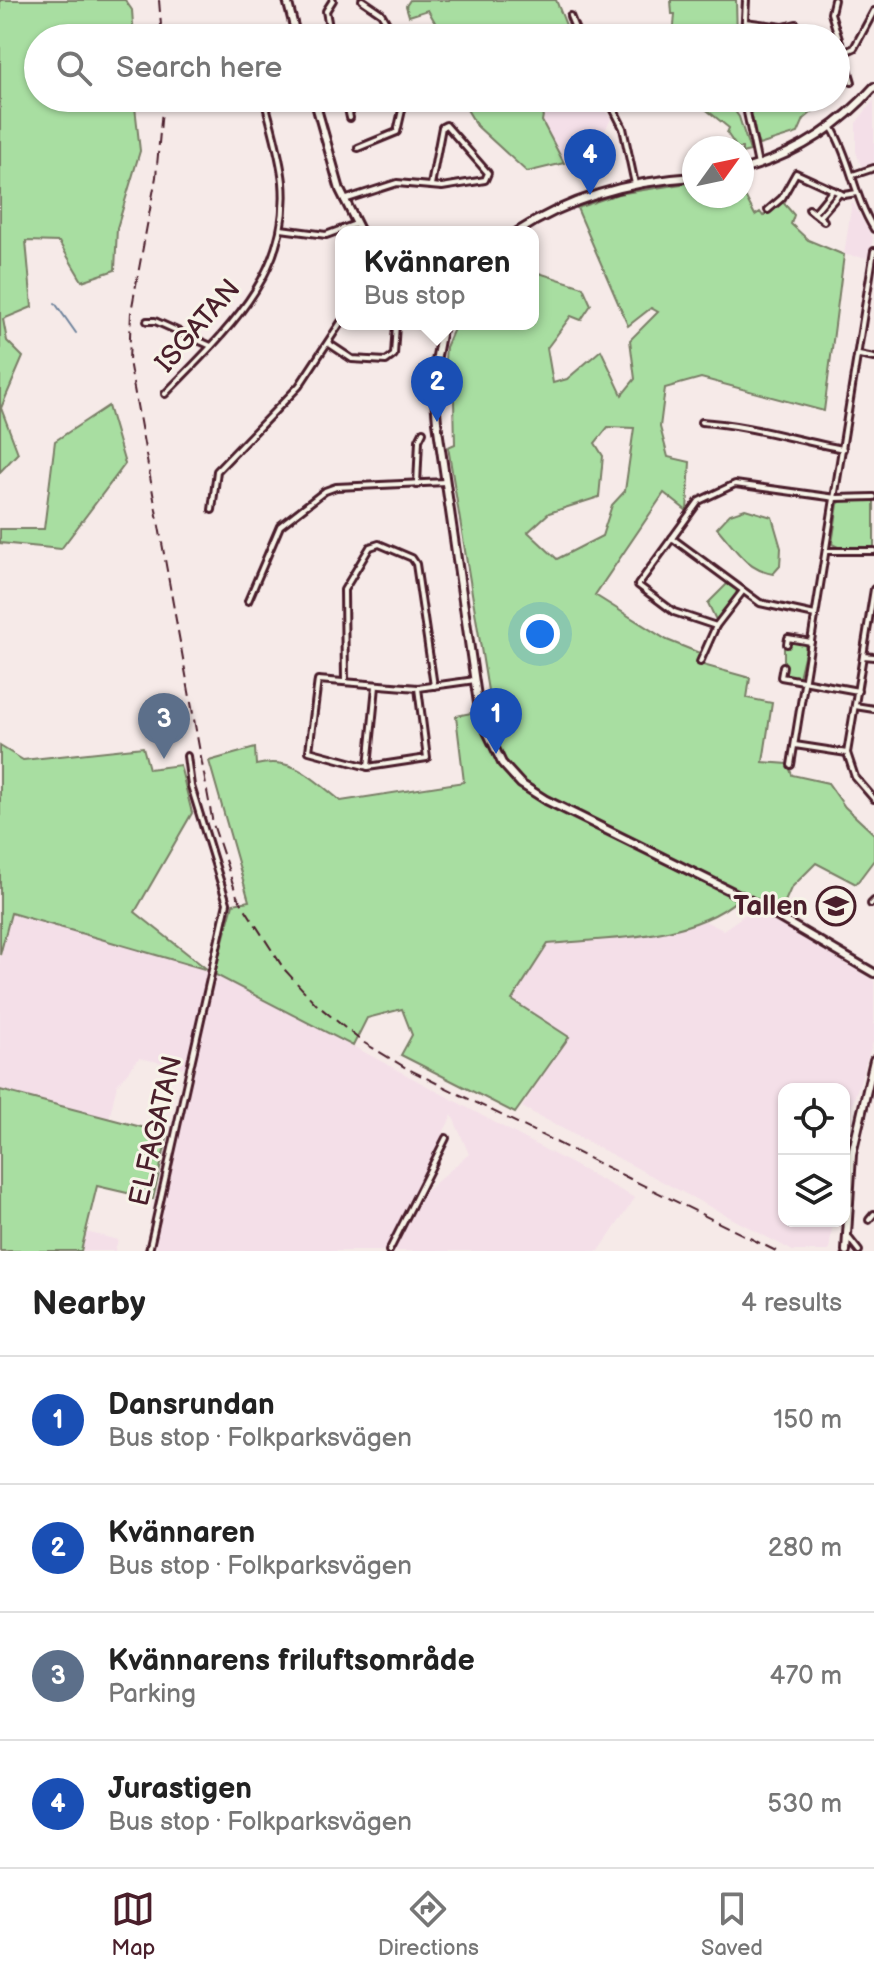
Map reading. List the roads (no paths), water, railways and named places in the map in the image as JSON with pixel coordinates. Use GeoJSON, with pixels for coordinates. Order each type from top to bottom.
{"type":"FeatureCollection","features":[{"type":"Feature","properties":{"kind":"main road"},"geometry":{"type":"LineString","coordinates":[[287,0],[293,24]]}},
{"type":"Feature","properties":{"kind":"main road"},"geometry":{"type":"LineString","coordinates":[[850,110],[874,87]]}},
{"type":"Feature","properties":{"kind":"main road"},"geometry":{"type":"LineString","coordinates":[[318,112],[344,200],[356,224]]}},
{"type":"Feature","properties":{"kind":"main road"},"geometry":{"type":"LineString","coordinates":[[754,166],[832,128],[848,112]]}},
{"type":"Feature","properties":{"kind":"main road"},"geometry":{"type":"LineString","coordinates":[[529,226],[581,199],[635,184],[682,178]]}},
{"type":"Feature","properties":{"kind":"main road"},"geometry":{"type":"LineString","coordinates":[[442,330],[433,377],[480,717],[493,749],[510,773],[534,793],[747,899],[874,973]]}},
{"type":"Feature","properties":{"kind":"main road"},"geometry":{"type":"LineString","coordinates":[[846,1251],[852,1154],[874,1060]]}},
{"type":"Feature","properties":{"kind":"street"},"geometry":{"type":"LineString","coordinates":[[328,24],[326,11],[333,0]]}},
{"type":"Feature","properties":{"kind":"street"},"geometry":{"type":"LineString","coordinates":[[362,0],[381,13],[387,24]]}},
{"type":"Feature","properties":{"kind":"street"},"geometry":{"type":"LineString","coordinates":[[746,0],[745,22],[758,24]]}},
{"type":"Feature","properties":{"kind":"street"},"geometry":{"type":"LineString","coordinates":[[834,0],[831,13],[834,24]]}},
{"type":"Feature","properties":{"kind":"street"},"geometry":{"type":"LineString","coordinates":[[850,50],[854,48],[874,11]]}},
{"type":"Feature","properties":{"kind":"street"},"geometry":{"type":"LineString","coordinates":[[570,16],[573,24]]}},
{"type":"Feature","properties":{"kind":"street"},"geometry":{"type":"LineString","coordinates":[[850,76],[852,82]]}},
{"type":"Feature","properties":{"kind":"street","name":"ISGATAN"},"geometry":{"type":"LineString","coordinates":[[165,394],[243,312],[271,264],[280,229],[283,180],[267,112]]}},
{"type":"Feature","properties":{"kind":"street"},"geometry":{"type":"LineString","coordinates":[[349,112],[350,118]]}},
{"type":"Feature","properties":{"kind":"street"},"geometry":{"type":"LineString","coordinates":[[358,148],[397,132],[402,112]]}},
{"type":"Feature","properties":{"kind":"street"},"geometry":{"type":"LineString","coordinates":[[615,112],[623,128],[635,184]]}},
{"type":"Feature","properties":{"kind":"street"},"geometry":{"type":"LineString","coordinates":[[747,112],[758,165]]}},
{"type":"Feature","properties":{"kind":"street"},"geometry":{"type":"LineString","coordinates":[[344,200],[397,183],[431,185],[468,185],[488,177],[484,168],[446,125],[442,127],[431,185]]}},
{"type":"Feature","properties":{"kind":"street"},"geometry":{"type":"LineString","coordinates":[[832,128],[874,229]]}},
{"type":"Feature","properties":{"kind":"street"},"geometry":{"type":"LineString","coordinates":[[853,175],[874,168]]}},
{"type":"Feature","properties":{"kind":"street"},"geometry":{"type":"LineString","coordinates":[[768,210],[782,198],[796,173],[840,193],[857,193]]}},
{"type":"Feature","properties":{"kind":"street"},"geometry":{"type":"LineString","coordinates":[[833,190],[816,215],[840,193]]}},
{"type":"Feature","properties":{"kind":"street"},"geometry":{"type":"LineString","coordinates":[[351,226],[356,224]]}},
{"type":"Feature","properties":{"kind":"street"},"geometry":{"type":"LineString","coordinates":[[280,229],[326,235],[335,232]]}},
{"type":"Feature","properties":{"kind":"street"},"geometry":{"type":"LineString","coordinates":[[791,765],[874,251]]}},
{"type":"Feature","properties":{"kind":"street"},"geometry":{"type":"LineString","coordinates":[[147,321],[155,321],[211,346]]}},
{"type":"Feature","properties":{"kind":"street"},"geometry":{"type":"LineString","coordinates":[[212,510],[217,471],[299,386],[336,330]]}},
{"type":"Feature","properties":{"kind":"street"},"geometry":{"type":"LineString","coordinates":[[328,343],[352,359],[386,361],[394,355],[396,330]]}},
{"type":"Feature","properties":{"kind":"street"},"geometry":{"type":"LineString","coordinates":[[859,355],[874,358]]}},
{"type":"Feature","properties":{"kind":"street"},"geometry":{"type":"LineString","coordinates":[[701,422],[751,427],[784,439],[843,449]]}},
{"type":"Feature","properties":{"kind":"street"},"geometry":{"type":"LineString","coordinates":[[417,485],[419,440],[423,432]]}},
{"type":"Feature","properties":{"kind":"street"},"geometry":{"type":"LineString","coordinates":[[248,601],[280,526],[325,491],[336,487],[446,482]]}},
{"type":"Feature","properties":{"kind":"street"},"geometry":{"type":"LineString","coordinates":[[716,626],[674,612],[638,585],[699,501],[735,484],[836,498],[874,497]]}},
{"type":"Feature","properties":{"kind":"street"},"geometry":{"type":"LineString","coordinates":[[672,538],[768,607],[816,615]]}},
{"type":"Feature","properties":{"kind":"street"},"geometry":{"type":"LineString","coordinates":[[345,682],[344,590],[370,547],[379,544],[412,558],[416,564],[434,686]]}},
{"type":"Feature","properties":{"kind":"street"},"geometry":{"type":"LineString","coordinates":[[827,551],[874,551]]}},
{"type":"Feature","properties":{"kind":"street"},"geometry":{"type":"LineString","coordinates":[[874,589],[847,753],[855,777],[874,799]]}},
{"type":"Feature","properties":{"kind":"street"},"geometry":{"type":"LineString","coordinates":[[700,662],[716,626],[743,591]]}},
{"type":"Feature","properties":{"kind":"street"},"geometry":{"type":"LineString","coordinates":[[787,644],[788,638],[811,642]]}},
{"type":"Feature","properties":{"kind":"street"},"geometry":{"type":"LineString","coordinates":[[863,656],[874,657]]}},
{"type":"Feature","properties":{"kind":"street"},"geometry":{"type":"LineString","coordinates":[[783,666],[781,677],[858,691]]}},
{"type":"Feature","properties":{"kind":"street"},"geometry":{"type":"LineString","coordinates":[[418,688],[427,758],[368,767],[309,751],[318,680],[418,688],[475,680]]}},
{"type":"Feature","properties":{"kind":"street"},"geometry":{"type":"LineString","coordinates":[[368,767],[376,686]]}},
{"type":"Feature","properties":{"kind":"street"},"geometry":{"type":"LineString","coordinates":[[855,706],[874,709]]}},
{"type":"Feature","properties":{"kind":"street"},"geometry":{"type":"LineString","coordinates":[[795,745],[847,753]]}},
{"type":"Feature","properties":{"kind":"street","name":"ELFAGATAN"},"geometry":{"type":"LineString","coordinates":[[149,1251],[227,903],[191,786],[187,756]]}},
{"type":"Feature","properties":{"kind":"street"},"geometry":{"type":"LineString","coordinates":[[389,1251],[446,1138]]}},
{"type":"Feature","properties":{"kind":"street"},"geometry":{"type":"LineString","coordinates":[[869,1220],[874,1214]]}},
{"type":"Feature","properties":{"kind":"street"},"geometry":{"type":"LineString","coordinates":[[847,1235],[859,1251]]}},
{"type":"Feature","properties":{"kind":"waterway"},"geometry":{"type":"LineString","coordinates":[[55,303],[76,333]]}},
{"type":"Feature","properties":{"kind":"railway"},"geometry":{"type":"LineString","coordinates":[[159,0],[161,24]]}},
{"type":"Feature","properties":{"kind":"railway"},"geometry":{"type":"LineString","coordinates":[[162,112],[156,177],[131,312],[129,361],[213,824],[237,896],[284,969],[316,1004],[361,1041],[408,1069],[776,1251]]}},
{"type":"Feature","properties":{"kind":"place","name":"Jurastigen"},"geometry":{"type":"Point","coordinates":[590,195]}},
{"type":"Feature","properties":{"kind":"place","name":"Kvännaren"},"geometry":{"type":"Point","coordinates":[437,422]}},
{"type":"Feature","properties":{"kind":"place","name":"Dansrundan"},"geometry":{"type":"Point","coordinates":[496,754]}},
{"type":"Feature","properties":{"kind":"place","name":"Kvännarens friluftsområde"},"geometry":{"type":"Point","coordinates":[164,759]}},
{"type":"Feature","properties":{"kind":"place","name":"Tallen"},"geometry":{"type":"Point","coordinates":[836,906]}}]}
